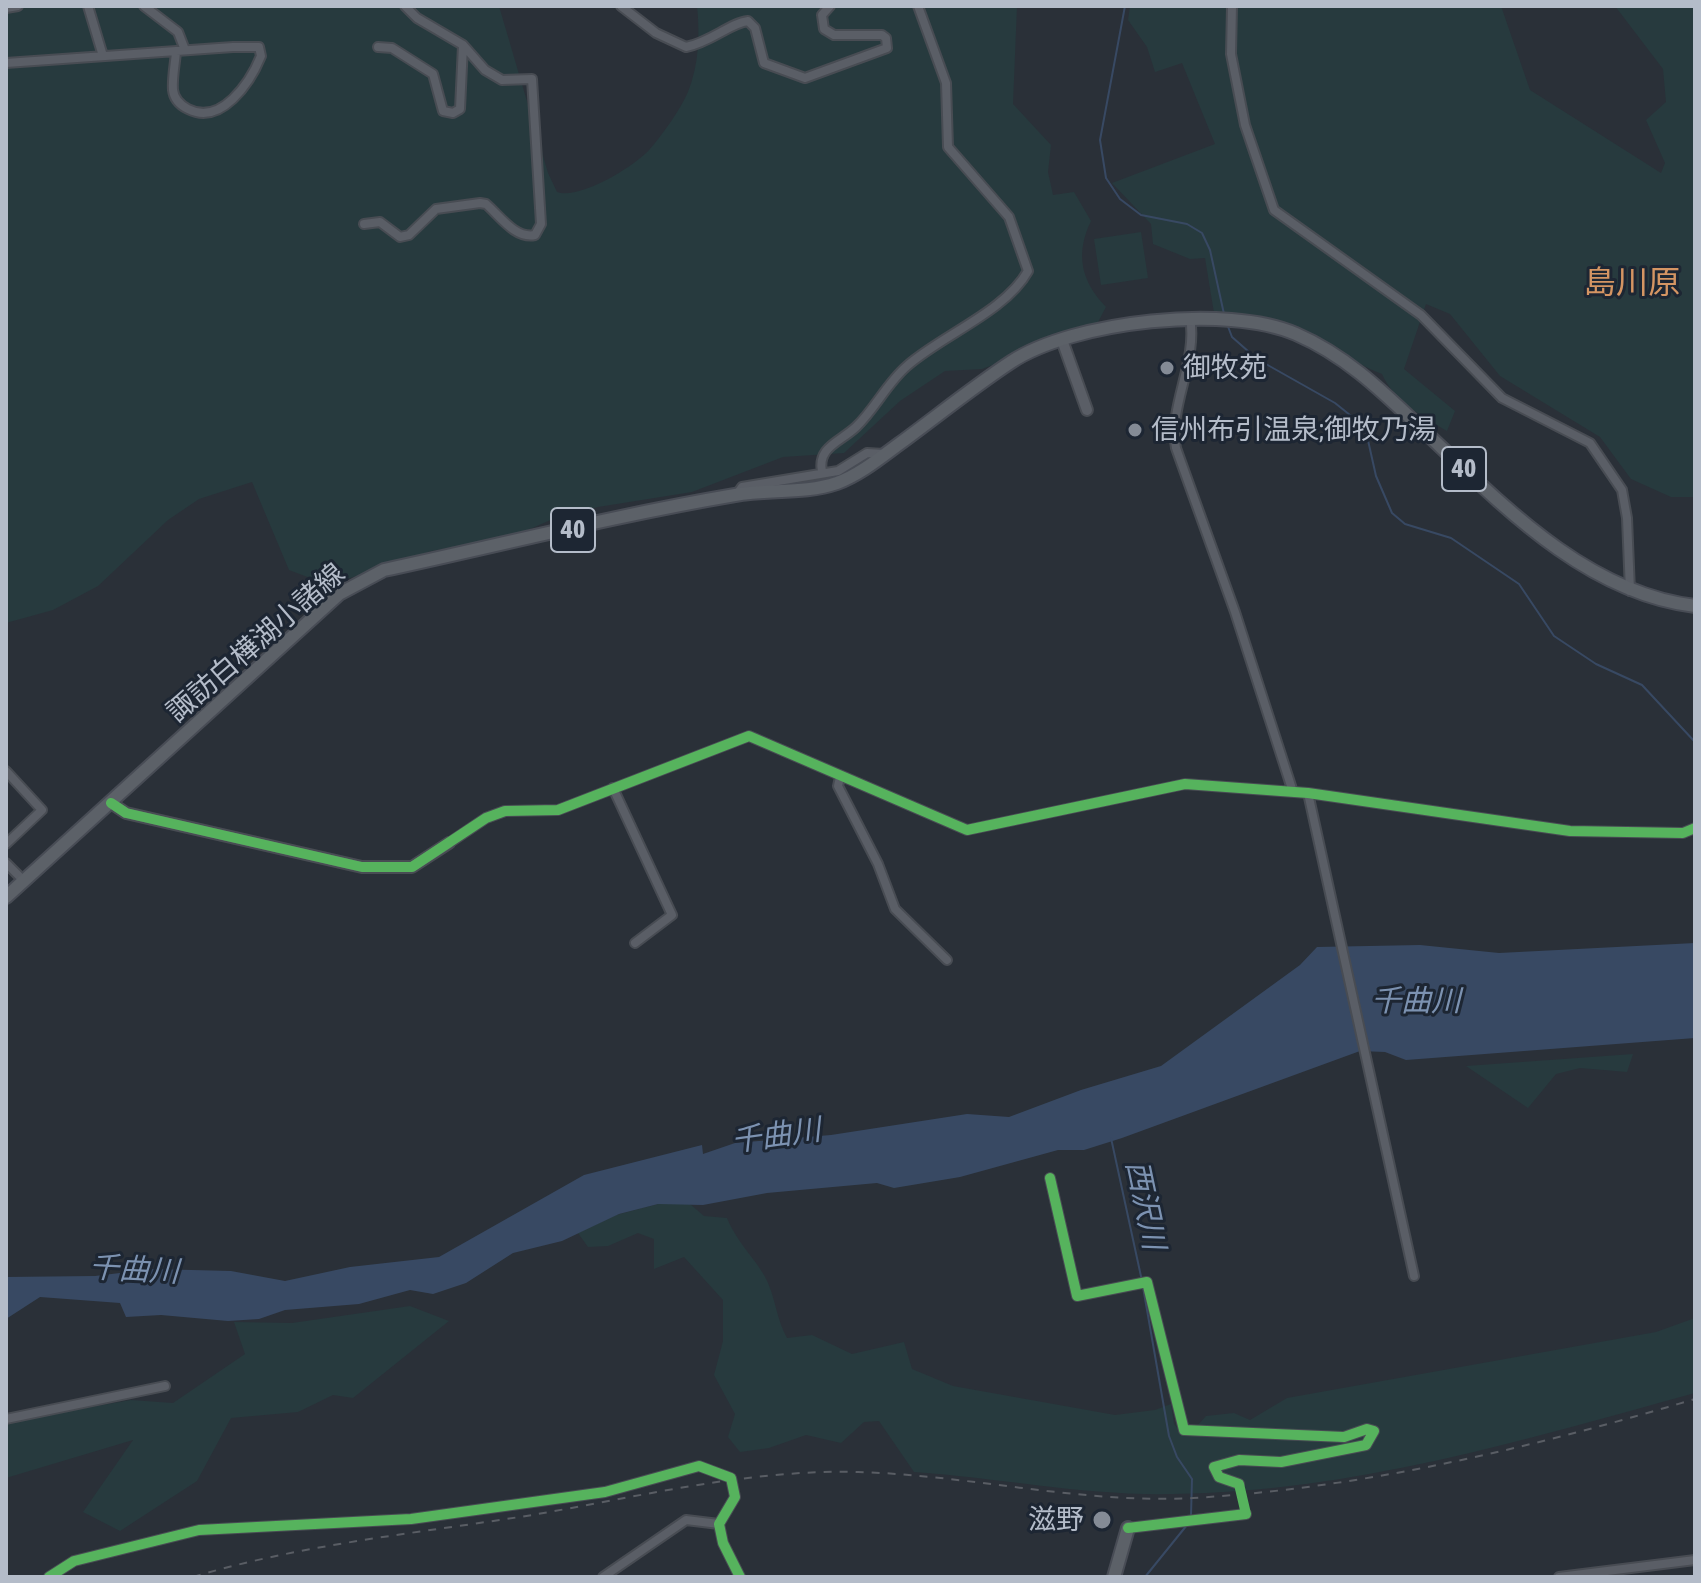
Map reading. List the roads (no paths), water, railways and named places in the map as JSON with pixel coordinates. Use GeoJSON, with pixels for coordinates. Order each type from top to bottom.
{"type":"FeatureCollection","features":[{"type":"Feature","properties":{"kind":"main road","name":"諏訪白樺湖小諸線"},"geometry":{"type":"LineString","coordinates":[[6,897],[339,594],[357,582],[384,570],[737,494],[836,483],[884,454],[1014,360],[1062,340],[1099,330],[1190,318],[1240,320],[1296,334],[1364,374],[1471,475],[1554,545],[1630,591],[1659,601],[1695,606]]}},
{"type":"Feature","properties":{"kind":"main road"},"geometry":{"type":"LineString","coordinates":[[1114,1577],[1128,1528]]}},
{"type":"Feature","properties":{"kind":"street"},"geometry":{"type":"LineString","coordinates":[[6,8],[18,6]]}},
{"type":"Feature","properties":{"kind":"street"},"geometry":{"type":"LineString","coordinates":[[88,6],[103,56]]}},
{"type":"Feature","properties":{"kind":"street"},"geometry":{"type":"LineString","coordinates":[[6,63],[181,51],[259,47],[261,56],[221,110],[209,114],[195,113],[176,100],[173,91],[181,51],[178,32],[144,6]]}},
{"type":"Feature","properties":{"kind":"street"},"geometry":{"type":"LineString","coordinates":[[364,224],[380,222],[400,237],[409,235],[436,209],[480,203],[486,204],[517,233],[526,237],[535,235],[541,224],[532,79],[502,80],[485,70],[463,45],[417,18],[405,6]]}},
{"type":"Feature","properties":{"kind":"street"},"geometry":{"type":"LineString","coordinates":[[621,6],[656,33],[688,47],[713,40],[738,22],[748,21],[755,28],[764,63],[805,78],[887,48],[886,38],[882,35],[834,35],[824,29],[822,15],[830,6]]}},
{"type":"Feature","properties":{"kind":"street"},"geometry":{"type":"LineString","coordinates":[[822,472],[821,457],[825,450],[857,426],[906,367],[983,314],[1024,279],[1028,271],[1009,217],[948,147],[946,83],[918,6]]}},
{"type":"Feature","properties":{"kind":"street"},"geometry":{"type":"LineString","coordinates":[[1232,6],[1231,54],[1245,125],[1274,210],[1421,315],[1502,398],[1590,443],[1622,490],[1630,591]]}},
{"type":"Feature","properties":{"kind":"street"},"geometry":{"type":"LineString","coordinates":[[378,47],[392,48],[433,74],[443,111],[453,113],[460,109],[463,45]]}},
{"type":"Feature","properties":{"kind":"street"},"geometry":{"type":"LineString","coordinates":[[1190,318],[1183,387],[1174,431],[1176,448],[1235,612],[1293,792]]}},
{"type":"Feature","properties":{"kind":"street"},"geometry":{"type":"LineString","coordinates":[[1062,340],[1087,410]]}},
{"type":"Feature","properties":{"kind":"street"},"geometry":{"type":"LineString","coordinates":[[737,494],[742,487],[838,471],[867,453],[884,454]]}},
{"type":"Feature","properties":{"kind":"street"},"geometry":{"type":"LineString","coordinates":[[111,803],[126,813],[362,867],[412,867],[486,818],[505,811],[558,810],[749,736],[967,830],[1173,785],[1308,793],[1570,831],[1683,833],[1695,828]]}},
{"type":"Feature","properties":{"kind":"street"},"geometry":{"type":"LineString","coordinates":[[6,771],[42,810],[6,844]]}},
{"type":"Feature","properties":{"kind":"street"},"geometry":{"type":"LineString","coordinates":[[840,777],[838,786],[878,864],[895,909],[947,960]]}},
{"type":"Feature","properties":{"kind":"street"},"geometry":{"type":"LineString","coordinates":[[613,788],[672,915],[635,943]]}},
{"type":"Feature","properties":{"kind":"street"},"geometry":{"type":"LineString","coordinates":[[1308,793],[1414,1276]]}},
{"type":"Feature","properties":{"kind":"street"},"geometry":{"type":"LineString","coordinates":[[6,863],[24,881]]}},
{"type":"Feature","properties":{"kind":"street"},"geometry":{"type":"LineString","coordinates":[[1050,1178],[1077,1296],[1147,1282],[1184,1430],[1344,1437],[1367,1429],[1374,1431],[1366,1445],[1281,1462],[1239,1460],[1214,1467],[1219,1477],[1239,1484]]}},
{"type":"Feature","properties":{"kind":"street"},"geometry":{"type":"LineString","coordinates":[[6,1419],[165,1386]]}},
{"type":"Feature","properties":{"kind":"street"},"geometry":{"type":"LineString","coordinates":[[49,1577],[74,1561],[199,1530],[411,1519],[605,1492],[699,1466],[731,1478],[735,1497],[719,1524],[723,1543],[740,1577]]}},
{"type":"Feature","properties":{"kind":"street"},"geometry":{"type":"LineString","coordinates":[[1128,1528],[1246,1514]]}},
{"type":"Feature","properties":{"kind":"street"},"geometry":{"type":"LineString","coordinates":[[603,1577],[686,1520],[719,1524]]}},
{"type":"Feature","properties":{"kind":"street"},"geometry":{"type":"LineString","coordinates":[[1559,1577],[1695,1560]]}},
{"type":"Feature","properties":{"kind":"water","name":"千曲川"},"geometry":{"type":"Polygon","coordinates":[[[1695,943],[1695,1038],[1406,1060],[1385,1052],[1360,1051],[1084,1150],[1058,1150],[960,1177],[894,1188],[877,1183],[767,1193],[703,1205],[658,1204],[619,1214],[562,1241],[513,1253],[466,1283],[433,1294],[410,1290],[359,1304],[285,1310],[259,1319],[228,1321],[161,1315],[126,1317],[120,1303],[40,1297],[6,1319],[6,1277],[95,1276],[153,1269],[231,1271],[285,1281],[350,1267],[439,1257],[584,1175],[702,1145],[703,1154],[735,1143],[831,1135],[967,1114],[1009,1117],[1081,1090],[1161,1066],[1300,965],[1317,947],[1420,945],[1499,953],[1695,943]]]}},
{"type":"Feature","properties":{"kind":"waterway"},"geometry":{"type":"LineString","coordinates":[[1125,6],[1100,140],[1106,178],[1120,199],[1141,215],[1187,224],[1202,233],[1210,250],[1224,314]]}},
{"type":"Feature","properties":{"kind":"waterway"},"geometry":{"type":"LineString","coordinates":[[1227,324],[1232,337],[1257,359],[1335,403],[1365,427],[1376,476],[1392,513],[1405,524],[1451,538],[1519,584],[1554,636],[1596,664],[1642,685],[1695,742]]}},
{"type":"Feature","properties":{"kind":"waterway","name":"西沢川"},"geometry":{"type":"LineString","coordinates":[[1111,1138],[1142,1281]]}},
{"type":"Feature","properties":{"kind":"waterway","name":"西沢川"},"geometry":{"type":"LineString","coordinates":[[1143,1287],[1169,1436],[1177,1457],[1192,1479],[1191,1515]]}},
{"type":"Feature","properties":{"kind":"waterway","name":"西沢川"},"geometry":{"type":"LineString","coordinates":[[1145,1577],[1187,1525]]}},
{"type":"Feature","properties":{"kind":"tunnel"},"geometry":{"type":"LineString","coordinates":[[1239,1484],[1246,1514]]}},
{"type":"Feature","properties":{"kind":"railway"},"geometry":{"type":"LineString","coordinates":[[193,1577],[276,1556],[361,1540],[776,1475],[817,1472],[900,1474],[1151,1499],[1257,1493],[1447,1463],[1571,1434],[1695,1399]]}},
{"type":"Feature","properties":{"kind":"place","name":"御牧苑"},"geometry":{"type":"Point","coordinates":[1167,368]}},
{"type":"Feature","properties":{"kind":"place","name":"信州布引温泉;御牧乃湯"},"geometry":{"type":"Point","coordinates":[1135,430]}},
{"type":"Feature","properties":{"kind":"place","name":"滋野"},"geometry":{"type":"Point","coordinates":[1102,1520]}},
{"type":"Feature","properties":{"kind":"district","name":"島川原"},"geometry":{"type":"Point","coordinates":[1632,283]}}]}
